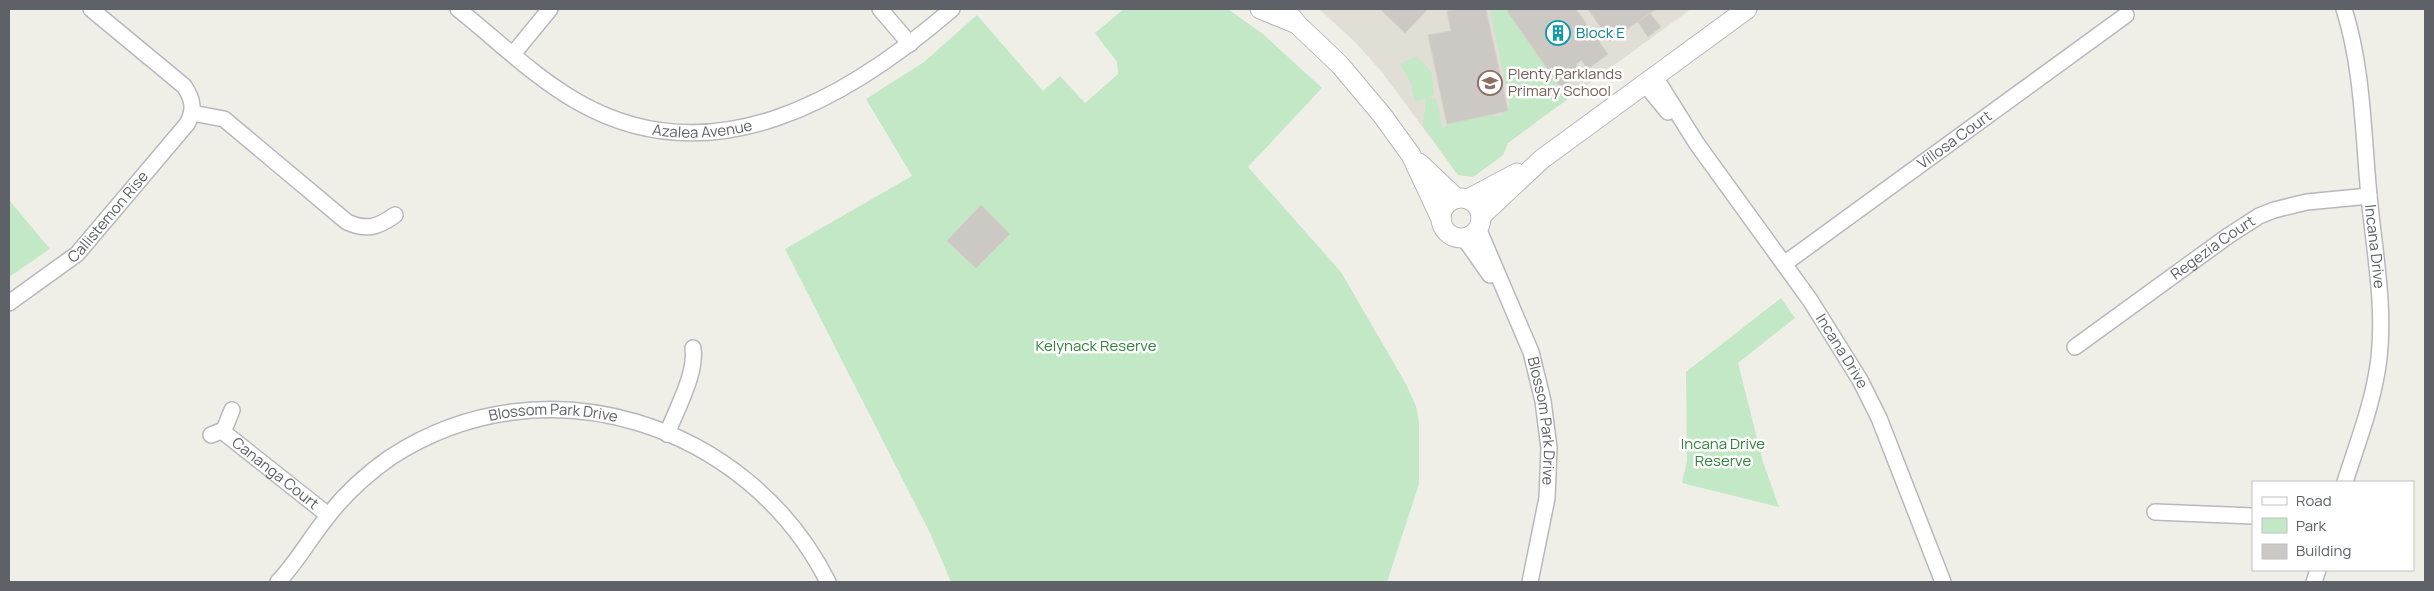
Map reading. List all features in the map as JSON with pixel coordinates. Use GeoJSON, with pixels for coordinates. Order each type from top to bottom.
{"type":"FeatureCollection","features":[{"type":"Feature","properties":{"kind":"street"},"geometry":{"type":"LineString","coordinates":[[91,9],[184,86],[192,101],[192,114],[219,116],[229,122],[347,222],[362,228],[370,228],[384,223],[395,215]]}},
{"type":"Feature","properties":{"kind":"street","name":"Azalea Avenue"},"geometry":{"type":"LineString","coordinates":[[458,9],[557,89],[600,113],[651,129],[703,133],[751,127],[790,114],[871,70],[910,44],[952,9]]}},
{"type":"Feature","properties":{"kind":"street"},"geometry":{"type":"LineString","coordinates":[[513,54],[550,9]]}},
{"type":"Feature","properties":{"kind":"street"},"geometry":{"type":"LineString","coordinates":[[880,9],[910,44]]}},
{"type":"Feature","properties":{"kind":"street"},"geometry":{"type":"LineString","coordinates":[[1260,9],[1298,25]]}},
{"type":"Feature","properties":{"kind":"street"},"geometry":{"type":"LineString","coordinates":[[1285,9],[1298,25],[1314,38],[1356,84],[1411,156],[1446,231],[1451,236],[1474,227],[1542,159],[1747,9]]}},
{"type":"Feature","properties":{"kind":"street","name":"Incana Drive"},"geometry":{"type":"LineString","coordinates":[[2344,9],[2352,35],[2359,74],[2381,334],[2371,400],[2345,481]]}},
{"type":"Feature","properties":{"kind":"street","name":"Villosa Court"},"geometry":{"type":"LineString","coordinates":[[1784,264],[2126,15]]}},
{"type":"Feature","properties":{"kind":"street","name":"Incana Drive"},"geometry":{"type":"LineString","coordinates":[[1650,80],[1784,264],[1825,324],[1869,398],[1943,582]]}},
{"type":"Feature","properties":{"kind":"street","name":"Callistemon Rise"},"geometry":{"type":"LineString","coordinates":[[9,303],[77,254],[187,124],[192,114]]}},
{"type":"Feature","properties":{"kind":"street"},"geometry":{"type":"LineString","coordinates":[[1411,156],[1462,199],[1477,206],[1474,227]]}},
{"type":"Feature","properties":{"kind":"street"},"geometry":{"type":"LineString","coordinates":[[1441,219],[1445,206],[1542,159]]}},
{"type":"Feature","properties":{"kind":"street","name":"Regezia Court"},"geometry":{"type":"LineString","coordinates":[[2075,347],[2228,236],[2259,216],[2281,208],[2307,202],[2369,196]]}},
{"type":"Feature","properties":{"kind":"street","name":"Blossom Park Drive"},"geometry":{"type":"LineString","coordinates":[[1474,227],[1523,332],[1538,377],[1549,448],[1547,498],[1530,582]]}},
{"type":"Feature","properties":{"kind":"street"},"geometry":{"type":"LineString","coordinates":[[667,434],[692,369],[693,348]]}},
{"type":"Feature","properties":{"kind":"street","name":"Cananga Court"},"geometry":{"type":"LineString","coordinates":[[232,410],[227,426],[216,433],[328,515]]}},
{"type":"Feature","properties":{"kind":"street","name":"Blossom Park Drive"},"geometry":{"type":"LineString","coordinates":[[278,582],[328,515],[371,472],[391,458],[436,433],[477,418],[527,410],[576,410],[625,419],[667,434],[719,460],[761,491],[792,523],[808,545],[828,582]]}},
{"type":"Feature","properties":{"kind":"street"},"geometry":{"type":"LineString","coordinates":[[2155,512],[2252,516]]}},
{"type":"Feature","properties":{"kind":"shaded area","name":"Plenty Parklands Primary School"},"geometry":{"type":"Polygon","coordinates":[[[1319,9],[1691,9],[1508,143],[1503,155],[1473,177],[1458,175],[1381,71],[1355,42],[1319,9]]]}},
{"type":"Feature","properties":{"kind":"green space","name":"Kelynack Reserve"},"geometry":{"type":"Polygon","coordinates":[[[1124,9],[1228,9],[1263,34],[1322,88],[1248,167],[1341,272],[1406,384],[1416,406],[1419,421],[1419,484],[1387,582],[951,582],[931,535],[785,249],[912,176],[866,99],[924,62],[977,15],[1043,91],[1060,76],[1085,103],[1118,74],[1117,62],[1095,33],[1124,9]]]}},
{"type":"Feature","properties":{"kind":"green space"},"geometry":{"type":"Polygon","coordinates":[[[1490,9],[1510,9],[1507,11],[1561,87],[1565,85],[1571,96],[1508,143],[1503,155],[1473,177],[1458,175],[1423,126],[1426,98],[1415,102],[1411,84],[1400,64],[1417,56],[1432,73],[1434,95],[1427,98],[1436,99],[1443,130],[1447,124],[1492,114],[1494,117],[1501,115],[1510,105],[1490,9]]]}},
{"type":"Feature","properties":{"kind":"green space"},"geometry":{"type":"Polygon","coordinates":[[[9,200],[50,249],[9,277],[9,200]]]}},
{"type":"Feature","properties":{"kind":"green space","name":"Incana Drive Reserve"},"geometry":{"type":"Polygon","coordinates":[[[1781,298],[1795,318],[1738,363],[1763,462],[1779,507],[1682,483],[1687,461],[1686,372],[1781,298]]]}},
{"type":"Feature","properties":{"kind":"building"},"geometry":{"type":"Polygon","coordinates":[[[1380,9],[1428,9],[1405,33],[1380,9]]]}},
{"type":"Feature","properties":{"kind":"building"},"geometry":{"type":"Polygon","coordinates":[[[1486,9],[1508,111],[1447,124],[1428,35],[1451,31],[1447,11],[1486,9]]]}},
{"type":"Feature","properties":{"kind":"building","name":"Block E"},"geometry":{"type":"Polygon","coordinates":[[[1510,9],[1576,9],[1608,54],[1588,69],[1581,60],[1576,64],[1582,73],[1561,88],[1507,11],[1510,9]]]}},
{"type":"Feature","properties":{"kind":"building"},"geometry":{"type":"Polygon","coordinates":[[[1588,9],[1656,9],[1610,41],[1588,9]]]}},
{"type":"Feature","properties":{"kind":"building"},"geometry":{"type":"Polygon","coordinates":[[[1650,13],[1661,27],[1648,37],[1638,22],[1650,13]]]}},
{"type":"Feature","properties":{"kind":"building"},"geometry":{"type":"Polygon","coordinates":[[[981,205],[1010,234],[976,268],[947,241],[981,205]]]}},
{"type":"Feature","properties":{"kind":"place","name":"Block E"},"geometry":{"type":"Point","coordinates":[1558,33]}},
{"type":"Feature","properties":{"kind":"place","name":"Plenty Parklands Primary School"},"geometry":{"type":"Point","coordinates":[1490,83]}}]}
